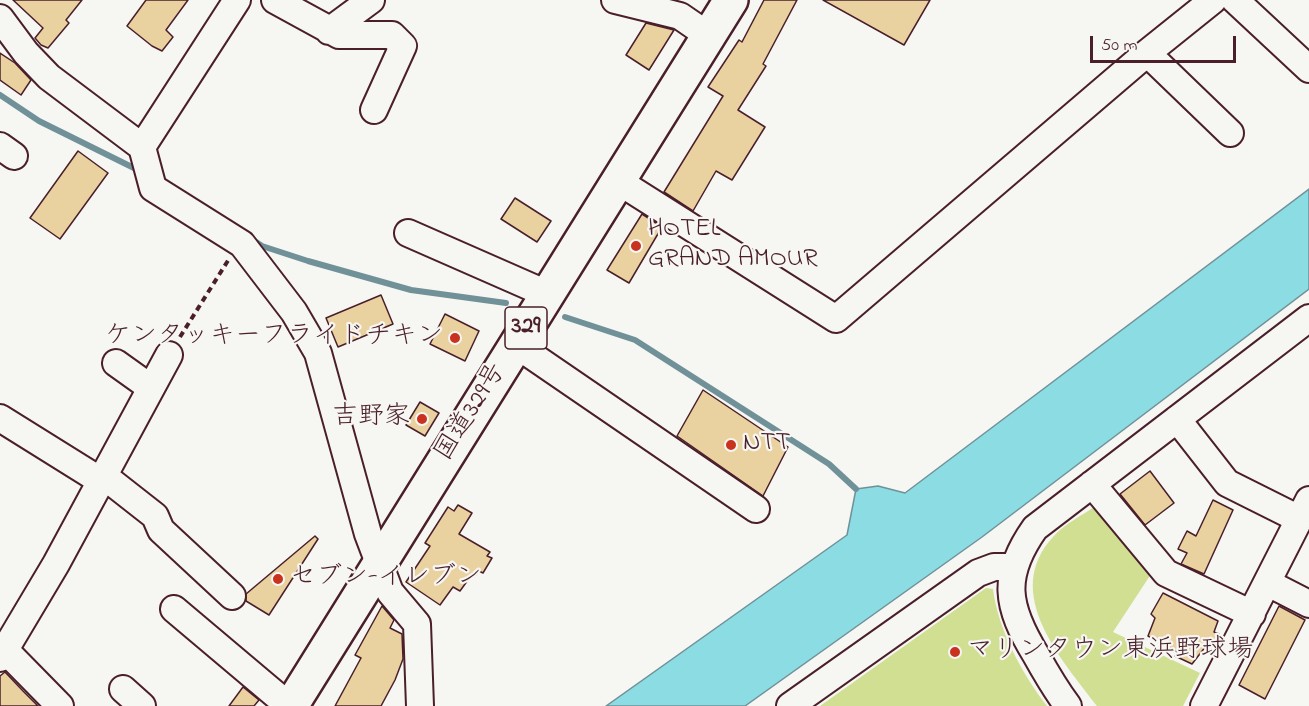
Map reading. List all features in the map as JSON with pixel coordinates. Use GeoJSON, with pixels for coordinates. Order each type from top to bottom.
{"type":"FeatureCollection","features":[{"type":"Feature","properties":{"kind":"highway","name":"国道329号"},"geometry":{"type":"LineString","coordinates":[[290,706],[731,0]]}},
{"type":"Feature","properties":{"kind":"street"},"geometry":{"type":"LineString","coordinates":[[142,147],[237,0]]}},
{"type":"Feature","properties":{"kind":"street"},"geometry":{"type":"LineString","coordinates":[[275,0],[339,35],[392,35],[403,46],[374,110]]}},
{"type":"Feature","properties":{"kind":"street"},"geometry":{"type":"LineString","coordinates":[[329,31],[371,0]]}},
{"type":"Feature","properties":{"kind":"street"},"geometry":{"type":"LineString","coordinates":[[615,0],[680,16],[709,36]]}},
{"type":"Feature","properties":{"kind":"street"},"geometry":{"type":"LineString","coordinates":[[618,181],[836,319],[1147,53],[1214,0]]}},
{"type":"Feature","properties":{"kind":"street"},"geometry":{"type":"LineString","coordinates":[[1235,0],[1309,69]]}},
{"type":"Feature","properties":{"kind":"street"},"geometry":{"type":"LineString","coordinates":[[0,18],[26,53],[49,77],[142,147],[153,188],[239,243],[294,312],[318,353],[356,497],[390,592],[417,624],[420,706]]}},
{"type":"Feature","properties":{"kind":"street"},"geometry":{"type":"LineString","coordinates":[[1147,53],[1230,133]]}},
{"type":"Feature","properties":{"kind":"street"},"geometry":{"type":"LineString","coordinates":[[408,233],[547,294]]}},
{"type":"Feature","properties":{"kind":"street"},"geometry":{"type":"LineString","coordinates":[[1068,706],[1022,632],[1014,614],[1010,591],[1013,567],[1022,547],[1035,528],[1309,318]]}},
{"type":"Feature","properties":{"kind":"street"},"geometry":{"type":"LineString","coordinates":[[515,344],[756,509]]}},
{"type":"Feature","properties":{"kind":"street"},"geometry":{"type":"LineString","coordinates":[[60,706],[3,655],[169,355]]}},
{"type":"Feature","properties":{"kind":"street"},"geometry":{"type":"LineString","coordinates":[[116,363],[151,388]]}},
{"type":"Feature","properties":{"kind":"street"},"geometry":{"type":"LineString","coordinates":[[0,418],[102,478],[154,516],[161,530],[232,596]]}},
{"type":"Feature","properties":{"kind":"street"},"geometry":{"type":"LineString","coordinates":[[1176,419],[1227,483],[1304,509],[1268,584],[1204,706]]}},
{"type":"Feature","properties":{"kind":"street"},"geometry":{"type":"LineString","coordinates":[[1092,484],[1166,573],[1252,614]]}},
{"type":"Feature","properties":{"kind":"street"},"geometry":{"type":"LineString","coordinates":[[790,706],[978,573],[994,567],[1013,567]]}},
{"type":"Feature","properties":{"kind":"street"},"geometry":{"type":"LineString","coordinates":[[1268,584],[1309,604]]}},
{"type":"Feature","properties":{"kind":"street"},"geometry":{"type":"LineString","coordinates":[[174,609],[290,706]]}},
{"type":"Feature","properties":{"kind":"street"},"geometry":{"type":"LineString","coordinates":[[123,688],[142,706]]}},
{"type":"Feature","properties":{"kind":"path"},"geometry":{"type":"LineString","coordinates":[[169,355],[239,243]]}},
{"type":"Feature","properties":{"kind":"green space"},"geometry":{"type":"Polygon","coordinates":[[[1097,505],[1155,568],[1113,632],[1200,673],[1183,706],[1097,706],[1068,668],[1042,625],[1035,603],[1033,581],[1039,558],[1057,532],[1097,505]]]}},
{"type":"Feature","properties":{"kind":"green space","name":"マリンタウン東浜野球場"},"geometry":{"type":"Polygon","coordinates":[[[986,588],[993,589],[1000,620],[1012,650],[1047,706],[820,706],[986,588]]]}},
{"type":"Feature","properties":{"kind":"water"},"geometry":{"type":"Polygon","coordinates":[[[1309,189],[1309,289],[982,537],[745,706],[606,706],[847,535],[856,489],[878,486],[905,493],[1309,189]]]}},
{"type":"Feature","properties":{"kind":"building"},"geometry":{"type":"Polygon","coordinates":[[[13,0],[82,0],[66,20],[69,23],[48,48],[41,45],[35,38],[43,28],[13,0]]]}},
{"type":"Feature","properties":{"kind":"building"},"geometry":{"type":"Polygon","coordinates":[[[146,0],[188,0],[166,30],[173,37],[162,51],[127,26],[146,0]]]}},
{"type":"Feature","properties":{"kind":"building"},"geometry":{"type":"Polygon","coordinates":[[[764,0],[797,0],[763,64],[766,66],[738,110],[765,127],[732,180],[716,171],[693,211],[664,192],[723,96],[708,87],[739,40],[742,42],[764,0]]]}},
{"type":"Feature","properties":{"kind":"building"},"geometry":{"type":"Polygon","coordinates":[[[823,0],[930,0],[904,45],[823,0]]]}},
{"type":"Feature","properties":{"kind":"building"},"geometry":{"type":"Polygon","coordinates":[[[646,23],[674,30],[649,70],[626,55],[646,23]]]}},
{"type":"Feature","properties":{"kind":"building"},"geometry":{"type":"Polygon","coordinates":[[[0,53],[15,63],[31,80],[21,95],[0,80],[0,53]]]}},
{"type":"Feature","properties":{"kind":"building"},"geometry":{"type":"Polygon","coordinates":[[[78,151],[108,173],[60,239],[30,218],[78,151]]]}},
{"type":"Feature","properties":{"kind":"building"},"geometry":{"type":"Polygon","coordinates":[[[515,198],[551,221],[537,242],[501,219],[515,198]]]}},
{"type":"Feature","properties":{"kind":"building","name":"HOTEL GRAND AMOUR"},"geometry":{"type":"Polygon","coordinates":[[[642,214],[662,227],[629,283],[607,270],[642,214]]]}},
{"type":"Feature","properties":{"kind":"building"},"geometry":{"type":"Polygon","coordinates":[[[381,295],[393,324],[338,347],[326,318],[381,295]]]}},
{"type":"Feature","properties":{"kind":"building","name":"ケンタッキーフライドチキン"},"geometry":{"type":"Polygon","coordinates":[[[445,314],[479,331],[465,361],[430,344],[445,314]]]}},
{"type":"Feature","properties":{"kind":"building","name":"NTT"},"geometry":{"type":"Polygon","coordinates":[[[703,390],[788,447],[763,496],[677,436],[703,390]]]}},
{"type":"Feature","properties":{"kind":"building","name":"吉野家"},"geometry":{"type":"Polygon","coordinates":[[[420,402],[439,413],[425,436],[406,425],[420,402]]]}},
{"type":"Feature","properties":{"kind":"building"},"geometry":{"type":"Polygon","coordinates":[[[1150,471],[1174,503],[1145,525],[1120,494],[1150,471]]]}},
{"type":"Feature","properties":{"kind":"building"},"geometry":{"type":"Polygon","coordinates":[[[1213,500],[1233,510],[1204,574],[1181,564],[1187,553],[1178,549],[1187,531],[1196,536],[1213,500]]]}},
{"type":"Feature","properties":{"kind":"building"},"geometry":{"type":"Polygon","coordinates":[[[458,505],[472,513],[459,534],[490,552],[487,556],[492,558],[483,573],[479,571],[476,575],[473,573],[460,591],[453,587],[440,605],[406,582],[430,546],[425,543],[448,507],[454,511],[458,505]]]}},
{"type":"Feature","properties":{"kind":"building","name":"セブン-イレブン"},"geometry":{"type":"Polygon","coordinates":[[[315,536],[318,539],[269,615],[246,601],[246,594],[315,536]]]}},
{"type":"Feature","properties":{"kind":"building"},"geometry":{"type":"Polygon","coordinates":[[[1163,593],[1218,621],[1214,632],[1219,634],[1213,649],[1206,646],[1192,664],[1175,656],[1178,652],[1148,636],[1155,618],[1151,614],[1163,593]]]}},
{"type":"Feature","properties":{"kind":"building"},"geometry":{"type":"Polygon","coordinates":[[[382,606],[394,620],[390,628],[402,634],[403,659],[395,680],[381,706],[335,706],[361,658],[355,655],[382,606]]]}},
{"type":"Feature","properties":{"kind":"building"},"geometry":{"type":"Polygon","coordinates":[[[1279,606],[1305,620],[1265,699],[1239,685],[1279,606]]]}},
{"type":"Feature","properties":{"kind":"building"},"geometry":{"type":"Polygon","coordinates":[[[5,672],[38,706],[0,706],[0,676],[5,672]]]}},
{"type":"Feature","properties":{"kind":"building"},"geometry":{"type":"Polygon","coordinates":[[[243,687],[259,700],[254,706],[229,706],[243,687]]]}},
{"type":"Feature","properties":{"kind":"waterway"},"geometry":{"type":"LineString","coordinates":[[0,95],[39,121],[142,172]]}},
{"type":"Feature","properties":{"kind":"waterway"},"geometry":{"type":"LineString","coordinates":[[250,238],[262,246],[308,261],[411,290],[506,303]]}},
{"type":"Feature","properties":{"kind":"waterway"},"geometry":{"type":"LineString","coordinates":[[565,317],[635,340],[829,464],[856,489]]}},
{"type":"Feature","properties":{"kind":"place","name":"HOTEL GRAND AMOUR"},"geometry":{"type":"Point","coordinates":[636,246]}},
{"type":"Feature","properties":{"kind":"place","name":"ケンタッキーフライドチキン"},"geometry":{"type":"Point","coordinates":[455,338]}},
{"type":"Feature","properties":{"kind":"place","name":"吉野家"},"geometry":{"type":"Point","coordinates":[422,419]}},
{"type":"Feature","properties":{"kind":"place","name":"NTT"},"geometry":{"type":"Point","coordinates":[731,445]}},
{"type":"Feature","properties":{"kind":"place","name":"セブン-イレブン"},"geometry":{"type":"Point","coordinates":[278,579]}},
{"type":"Feature","properties":{"kind":"place","name":"マリンタウン東浜野球場"},"geometry":{"type":"Point","coordinates":[955,652]}}]}
